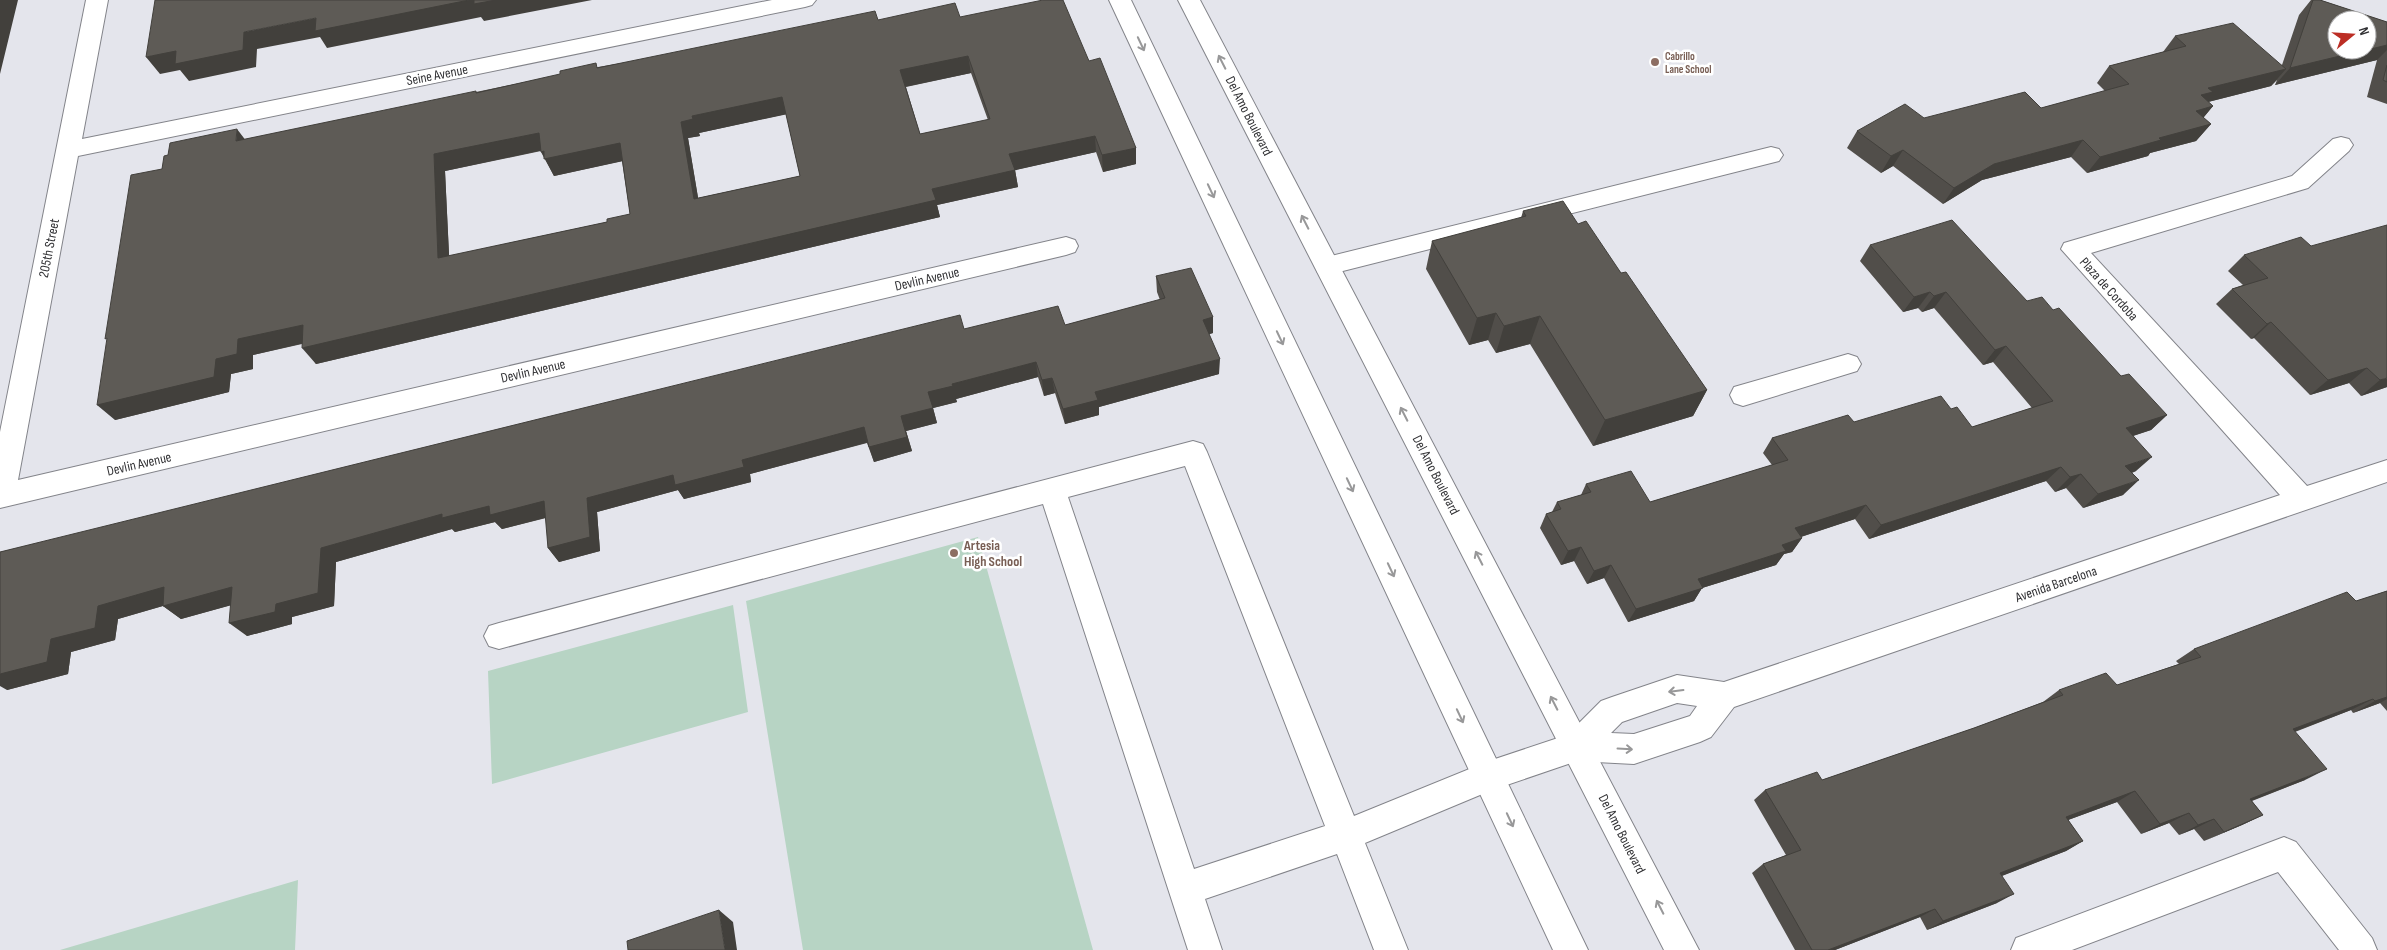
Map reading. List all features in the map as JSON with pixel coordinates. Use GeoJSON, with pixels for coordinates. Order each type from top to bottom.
{"type":"FeatureCollection","features":[{"type":"Feature","properties":{"kind":"street","name":"205th Street"},"geometry":{"type":"LineString","coordinates":[[1,496],[97,0]]}},
{"type":"Feature","properties":{"kind":"street","name":"Seine Avenue"},"geometry":{"type":"LineString","coordinates":[[69,150],[805,0]]}},
{"type":"Feature","properties":{"kind":"street"},"geometry":{"type":"LineString","coordinates":[[1120,0],[1571,950]]}},
{"type":"Feature","properties":{"kind":"street","name":"Del Amo Boulevard"},"geometry":{"type":"LineString","coordinates":[[1189,0],[1682,950]]}},
{"type":"Feature","properties":{"kind":"street","name":"Plaza de Cordoba"},"geometry":{"type":"LineString","coordinates":[[2302,500],[2073,249],[2300,182],[2341,145]]}},
{"type":"Feature","properties":{"kind":"street"},"geometry":{"type":"LineString","coordinates":[[1327,266],[1771,155]]}},
{"type":"Feature","properties":{"kind":"street","name":"Devlin Avenue"},"geometry":{"type":"LineString","coordinates":[[1,496],[1066,246]]}},
{"type":"Feature","properties":{"kind":"street"},"geometry":{"type":"LineString","coordinates":[[1743,395],[1848,364]]}},
{"type":"Feature","properties":{"kind":"street"},"geometry":{"type":"LineString","coordinates":[[499,636],[1193,452],[1392,950]]}},
{"type":"Feature","properties":{"kind":"street","name":"Avenida Barcelona"},"geometry":{"type":"LineString","coordinates":[[1577,746],[1612,711],[1677,689],[1724,696],[2387,471]]}},
{"type":"Feature","properties":{"kind":"street"},"geometry":{"type":"LineString","coordinates":[[1052,490],[1205,950]]}},
{"type":"Feature","properties":{"kind":"street","name":"Avenida Barcelona"},"geometry":{"type":"LineString","coordinates":[[1184,889],[1346,835],[1489,776],[1577,746],[1634,749],[1700,727],[1724,696]]}},
{"type":"Feature","properties":{"kind":"street"},"geometry":{"type":"LineString","coordinates":[[2028,950],[2284,853],[2360,950]]}},
{"type":"Feature","properties":{"kind":"green space"},"geometry":{"type":"Polygon","coordinates":[[[978,537],[1093,950],[803,950],[746,601],[978,537]]]}},
{"type":"Feature","properties":{"kind":"green space"},"geometry":{"type":"Polygon","coordinates":[[[733,605],[748,712],[492,784],[488,671],[733,605]]]}},
{"type":"Feature","properties":{"kind":"green space"},"geometry":{"type":"Polygon","coordinates":[[[298,880],[295,950],[60,950],[298,880]]]}},
{"type":"Feature","properties":{"kind":"building"},"geometry":{"type":"Polygon","coordinates":[[[155,0],[469,0],[315,31],[316,18],[244,32],[243,50],[175,64],[176,51],[146,57],[155,0]]]}},
{"type":"Feature","properties":{"kind":"building"},"geometry":{"type":"Polygon","coordinates":[[[474,0],[496,0],[474,4],[474,0]]]}},
{"type":"Feature","properties":{"kind":"building"},"geometry":{"type":"Polygon","coordinates":[[[1043,0],[1063,0],[1089,61],[1100,58],[1136,148],[1102,155],[1095,136],[1009,154],[1015,170],[932,189],[936,200],[302,348],[303,325],[238,339],[237,354],[216,359],[214,377],[97,405],[107,338],[105,339],[131,175],[162,169],[164,156],[168,155],[170,143],[237,129],[236,141],[476,91],[476,93],[560,74],[560,71],[596,63],[597,68],[875,11],[878,20],[955,3],[960,17],[1043,0]],[[968,56],[900,70],[920,134],[990,119],[968,56]],[[782,97],[692,116],[693,119],[681,122],[694,199],[800,176],[782,97]],[[539,133],[434,154],[438,258],[607,222],[607,219],[630,214],[620,143],[544,159],[544,151],[541,152],[539,133]]]}},
{"type":"Feature","properties":{"kind":"building"},"geometry":{"type":"Polygon","coordinates":[[[2313,0],[2320,0],[2350,10],[2327,10],[2327,59],[2290,68],[2313,0]]]}},
{"type":"Feature","properties":{"kind":"building"},"geometry":{"type":"Polygon","coordinates":[[[2377,19],[2387,22],[2387,45],[2377,48],[2377,19]]]}},
{"type":"Feature","properties":{"kind":"building"},"geometry":{"type":"Polygon","coordinates":[[[2233,23],[2286,69],[2208,88],[2213,92],[2201,95],[2213,106],[2196,111],[2211,124],[2159,138],[2161,140],[2100,157],[2083,140],[1994,164],[1954,188],[1903,150],[1891,156],[1857,131],[1905,104],[1924,118],[2025,92],[2041,108],[2129,84],[2109,66],[2186,46],[2175,36],[2233,23]]]}},
{"type":"Feature","properties":{"kind":"building"},"geometry":{"type":"Polygon","coordinates":[[[2387,65],[2387,82],[2383,80],[2387,65]]]}},
{"type":"Feature","properties":{"kind":"building"},"geometry":{"type":"Polygon","coordinates":[[[1563,201],[1578,224],[1586,221],[1621,273],[1626,272],[1707,390],[1605,420],[1540,316],[1504,326],[1496,313],[1477,318],[1432,241],[1526,216],[1523,211],[1563,201]]]}},
{"type":"Feature","properties":{"kind":"building"},"geometry":{"type":"Polygon","coordinates":[[[1952,220],[2027,301],[2042,297],[2053,310],[2059,308],[2121,376],[2129,374],[2167,415],[2126,428],[2152,457],[2125,466],[2139,480],[2098,494],[2081,474],[2070,477],[2061,467],[1881,525],[1866,505],[1795,528],[1802,538],[1782,545],[1786,551],[1698,579],[1703,588],[1636,609],[1611,565],[1594,571],[1581,547],[1568,551],[1546,514],[1561,509],[1557,502],[1591,492],[1586,484],[1631,471],[1650,502],[1788,460],[1772,438],[1848,415],[1854,422],[1941,396],[1951,409],[1957,407],[1972,427],[2053,401],[2006,346],[1995,350],[1946,292],[1934,296],[1930,292],[1914,297],[1870,245],[1952,220]]]}},
{"type":"Feature","properties":{"kind":"building"},"geometry":{"type":"Polygon","coordinates":[[[2387,225],[2387,378],[2380,380],[2367,368],[2328,380],[2271,322],[2267,324],[2232,289],[2268,278],[2244,255],[2301,237],[2311,246],[2387,225]]]}},
{"type":"Feature","properties":{"kind":"building"},"geometry":{"type":"Polygon","coordinates":[[[1191,268],[1213,317],[1203,320],[1220,359],[1095,392],[1098,400],[1063,409],[1052,378],[1042,380],[1036,362],[952,384],[953,386],[928,392],[933,408],[901,416],[907,437],[869,447],[864,427],[742,460],[744,467],[675,485],[673,475],[587,498],[590,537],[548,548],[544,501],[490,515],[489,506],[442,518],[442,514],[321,548],[318,593],[276,604],[275,612],[229,623],[232,587],[163,606],[164,587],[98,606],[95,628],[51,639],[47,662],[0,674],[0,552],[960,315],[964,329],[1058,306],[1065,325],[1165,298],[1156,276],[1191,268]]]}},
{"type":"Feature","properties":{"kind":"building"},"geometry":{"type":"Polygon","coordinates":[[[2387,591],[2387,697],[2375,701],[2373,699],[2293,729],[2327,769],[2250,799],[2263,815],[2224,832],[2214,819],[2198,825],[2189,813],[2160,824],[2135,791],[2066,817],[2083,841],[2000,873],[2014,894],[1943,921],[1935,909],[1828,950],[1812,950],[1763,864],[1801,850],[1765,790],[1817,772],[1822,780],[1974,728],[2063,695],[2059,690],[2106,673],[2117,685],[2201,657],[2194,649],[2347,592],[2356,601],[2387,591]]]}},
{"type":"Feature","properties":{"kind":"building"},"geometry":{"type":"Polygon","coordinates":[[[719,910],[725,950],[628,950],[627,941],[719,910]]]}},
{"type":"Feature","properties":{"kind":"place","name":"Cabrillo Lane School"},"geometry":{"type":"Point","coordinates":[1655,62]}},
{"type":"Feature","properties":{"kind":"place","name":"Artesia High School"},"geometry":{"type":"Point","coordinates":[954,553]}}]}
